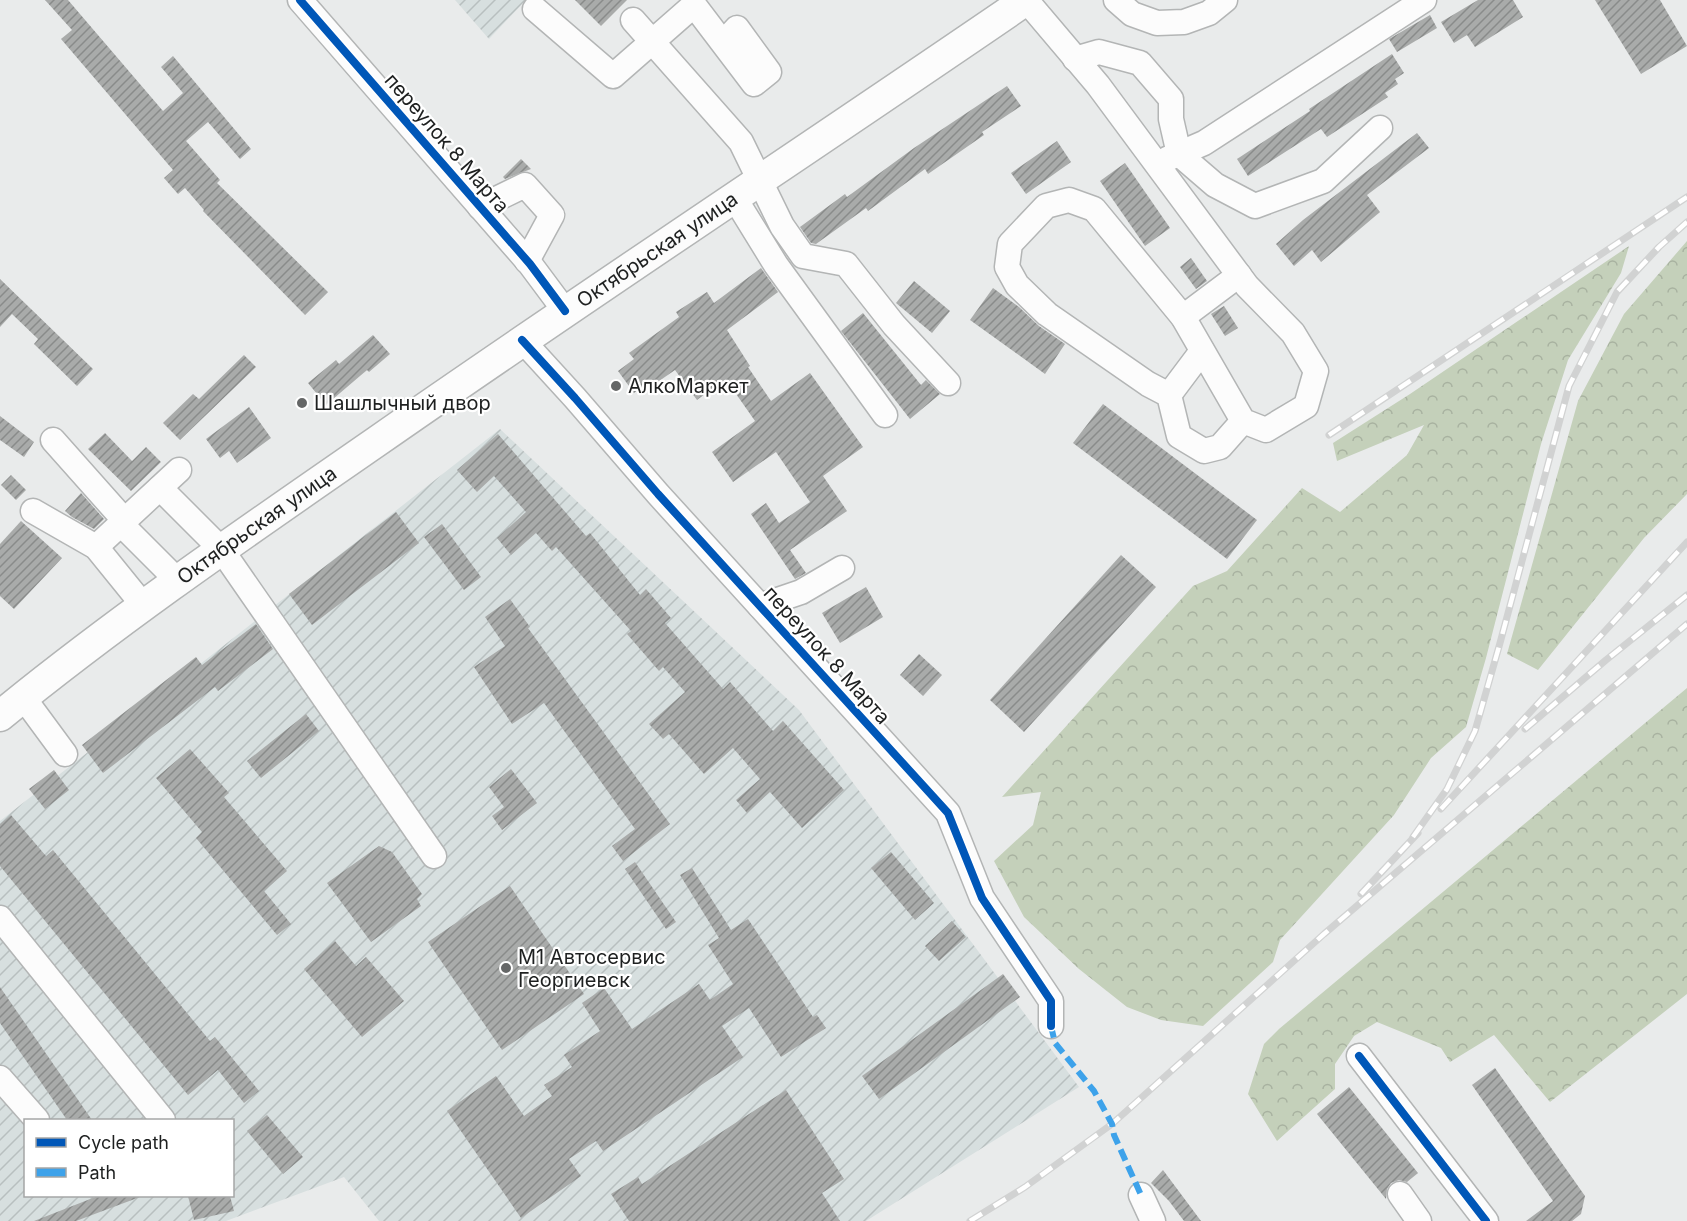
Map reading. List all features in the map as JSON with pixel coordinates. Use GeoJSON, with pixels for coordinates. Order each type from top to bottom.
{"type":"FeatureCollection","features":[{"type":"Feature","properties":{"kind":"main road","name":"Октябрьская улица"},"geometry":{"type":"LineString","coordinates":[[0,716],[143,605],[221,549],[522,340],[1027,0]]}},
{"type":"Feature","properties":{"kind":"street","name":"переулок 8 Марта"},"geometry":{"type":"LineString","coordinates":[[300,0],[527,261],[565,311]]}},
{"type":"Feature","properties":{"kind":"street"},"geometry":{"type":"LineString","coordinates":[[1027,0],[1098,85],[1247,286],[1293,333],[1316,371],[1306,406],[1266,430],[1243,421],[1183,317],[1094,210],[1069,200],[1046,206],[1010,244],[1007,267],[1017,285],[1047,314],[1148,384],[1169,395],[1179,436],[1204,451],[1220,447],[1243,421]]}},
{"type":"Feature","properties":{"kind":"street"},"geometry":{"type":"LineString","coordinates":[[1118,0],[1136,8],[1160,13],[1188,10],[1202,0]]}},
{"type":"Feature","properties":{"kind":"street"},"geometry":{"type":"LineString","coordinates":[[1118,0],[1132,14],[1157,23],[1184,22],[1209,13],[1225,0]]}},
{"type":"Feature","properties":{"kind":"street"},"geometry":{"type":"LineString","coordinates":[[1156,164],[1204,143],[1424,0]]}},
{"type":"Feature","properties":{"kind":"street"},"geometry":{"type":"LineString","coordinates":[[535,9],[613,76],[694,5],[723,43]]}},
{"type":"Feature","properties":{"kind":"street"},"geometry":{"type":"LineString","coordinates":[[633,20],[741,142],[782,226],[803,256],[846,264],[894,325],[948,382]]}},
{"type":"Feature","properties":{"kind":"street"},"geometry":{"type":"LineString","coordinates":[[1075,59],[1099,52],[1140,63],[1172,99],[1171,120],[1179,154],[1215,185],[1255,206],[1323,181],[1380,128]]}},
{"type":"Feature","properties":{"kind":"street"},"geometry":{"type":"LineString","coordinates":[[480,207],[525,185],[552,214],[527,261]]}},
{"type":"Feature","properties":{"kind":"street"},"geometry":{"type":"LineString","coordinates":[[734,197],[776,265],[885,415]]}},
{"type":"Feature","properties":{"kind":"street"},"geometry":{"type":"LineString","coordinates":[[1183,317],[1239,275]]}},
{"type":"Feature","properties":{"kind":"street","name":"переулок 8 Марта"},"geometry":{"type":"LineString","coordinates":[[522,340],[658,494],[948,813],[982,898],[1051,1001],[1051,1026]]}},
{"type":"Feature","properties":{"kind":"street"},"geometry":{"type":"LineString","coordinates":[[1169,395],[1202,351]]}},
{"type":"Feature","properties":{"kind":"street"},"geometry":{"type":"LineString","coordinates":[[53,440],[123,523],[178,581]]}},
{"type":"Feature","properties":{"kind":"street"},"geometry":{"type":"LineString","coordinates":[[96,547],[179,470]]}},
{"type":"Feature","properties":{"kind":"street"},"geometry":{"type":"LineString","coordinates":[[160,489],[221,549],[434,856]]}},
{"type":"Feature","properties":{"kind":"street"},"geometry":{"type":"LineString","coordinates":[[33,511],[96,547],[143,605]]}},
{"type":"Feature","properties":{"kind":"street"},"geometry":{"type":"LineString","coordinates":[[760,606],[801,592],[842,568]]}},
{"type":"Feature","properties":{"kind":"street"},"geometry":{"type":"LineString","coordinates":[[23,697],[65,754]]}},
{"type":"Feature","properties":{"kind":"street"},"geometry":{"type":"LineString","coordinates":[[0,918],[162,1119]]}},
{"type":"Feature","properties":{"kind":"street"},"geometry":{"type":"LineString","coordinates":[[1359,1056],[1486,1221]]}},
{"type":"Feature","properties":{"kind":"street"},"geometry":{"type":"LineString","coordinates":[[0,1078],[36,1119]]}},
{"type":"Feature","properties":{"kind":"street"},"geometry":{"type":"LineString","coordinates":[[1400,1194],[1419,1221]]}},
{"type":"Feature","properties":{"kind":"street"},"geometry":{"type":"LineString","coordinates":[[1141,1195],[1153,1221]]}},
{"type":"Feature","properties":{"kind":"shaded area"},"geometry":{"type":"Polygon","coordinates":[[[455,0],[526,0],[489,39],[455,0]]]}},
{"type":"Feature","properties":{"kind":"shaded area"},"geometry":{"type":"Polygon","coordinates":[[[500,429],[799,710],[1079,1087],[866,1221],[379,1221],[344,1177],[226,1221],[0,1221],[0,821],[500,429]]]}},
{"type":"Feature","properties":{"kind":"green space"},"geometry":{"type":"Polygon","coordinates":[[[1687,241],[1687,494],[1644,538],[1538,670],[1507,654],[1578,401],[1624,314],[1687,241]]]}},
{"type":"Feature","properties":{"kind":"green space"},"geometry":{"type":"Polygon","coordinates":[[[1629,246],[1621,273],[1568,360],[1541,444],[1466,727],[1431,758],[1394,815],[1280,940],[1273,962],[1203,1026],[1161,1020],[1127,1007],[1079,969],[1024,917],[994,861],[1033,825],[1041,792],[1002,797],[1193,586],[1227,571],[1302,488],[1340,512],[1407,455],[1424,425],[1337,461],[1333,443],[1410,394],[1629,246]]]}},
{"type":"Feature","properties":{"kind":"green space"},"geometry":{"type":"Polygon","coordinates":[[[1687,688],[1687,994],[1550,1102],[1494,1035],[1450,1062],[1441,1048],[1377,1022],[1354,1036],[1335,1064],[1335,1089],[1277,1141],[1248,1094],[1264,1044],[1279,1029],[1687,688]]]}},
{"type":"Feature","properties":{"kind":"building"},"geometry":{"type":"Polygon","coordinates":[[[45,0],[68,0],[163,111],[183,93],[161,67],[173,56],[251,149],[240,159],[208,122],[186,141],[220,180],[217,183],[328,292],[305,315],[203,211],[185,188],[178,194],[164,178],[173,170],[61,39],[72,30],[45,0]]]}},
{"type":"Feature","properties":{"kind":"building"},"geometry":{"type":"Polygon","coordinates":[[[575,0],[627,0],[601,26],[575,0]]]}},
{"type":"Feature","properties":{"kind":"building"},"geometry":{"type":"Polygon","coordinates":[[[1478,0],[1513,0],[1523,17],[1475,47],[1467,35],[1454,43],[1441,22],[1478,0]]]}},
{"type":"Feature","properties":{"kind":"building"},"geometry":{"type":"Polygon","coordinates":[[[1595,0],[1660,0],[1687,46],[1641,74],[1595,0]]]}},
{"type":"Feature","properties":{"kind":"building"},"geometry":{"type":"Polygon","coordinates":[[[1430,15],[1437,28],[1397,52],[1389,39],[1430,15]]]}},
{"type":"Feature","properties":{"kind":"building"},"geometry":{"type":"Polygon","coordinates":[[[1392,54],[1404,73],[1395,79],[1398,84],[1385,93],[1388,97],[1327,137],[1321,129],[1248,176],[1237,159],[1392,54]]]}},
{"type":"Feature","properties":{"kind":"building"},"geometry":{"type":"Polygon","coordinates":[[[1007,86],[1021,106],[982,132],[984,135],[928,174],[925,169],[868,211],[866,208],[816,244],[811,243],[800,227],[845,194],[847,197],[914,148],[1007,86]]]}},
{"type":"Feature","properties":{"kind":"building"},"geometry":{"type":"Polygon","coordinates":[[[1417,133],[1429,148],[1367,195],[1380,212],[1321,262],[1312,250],[1294,266],[1276,244],[1303,220],[1417,133]]]}},
{"type":"Feature","properties":{"kind":"building"},"geometry":{"type":"Polygon","coordinates":[[[1057,141],[1071,162],[1026,194],[1011,173],[1057,141]]]}},
{"type":"Feature","properties":{"kind":"building"},"geometry":{"type":"Polygon","coordinates":[[[521,159],[531,169],[505,179],[503,177],[521,159]]]}},
{"type":"Feature","properties":{"kind":"building"},"geometry":{"type":"Polygon","coordinates":[[[1125,163],[1170,228],[1145,246],[1100,181],[1125,163]]]}},
{"type":"Feature","properties":{"kind":"building"},"geometry":{"type":"Polygon","coordinates":[[[1191,258],[1207,281],[1196,289],[1180,267],[1191,258]]]}},
{"type":"Feature","properties":{"kind":"building"},"geometry":{"type":"Polygon","coordinates":[[[761,268],[778,292],[727,330],[750,366],[748,367],[771,401],[810,373],[863,447],[823,476],[847,511],[790,550],[806,573],[795,579],[751,514],[766,503],[779,523],[810,502],[776,452],[733,482],[712,452],[755,421],[727,381],[723,384],[722,381],[697,400],[675,370],[649,388],[646,384],[634,393],[618,371],[634,359],[629,353],[679,317],[676,312],[707,292],[714,303],[761,268]]]}},
{"type":"Feature","properties":{"kind":"building"},"geometry":{"type":"Polygon","coordinates":[[[0,279],[93,369],[77,386],[34,344],[38,339],[12,314],[0,327],[0,279]]]}},
{"type":"Feature","properties":{"kind":"building"},"geometry":{"type":"Polygon","coordinates":[[[914,281],[950,311],[932,333],[896,303],[914,281]]]}},
{"type":"Feature","properties":{"kind":"building"},"geometry":{"type":"Polygon","coordinates":[[[993,288],[1065,344],[1045,374],[970,320],[993,288]]]}},
{"type":"Feature","properties":{"kind":"building"},"geometry":{"type":"Polygon","coordinates":[[[1224,306],[1238,328],[1225,336],[1211,314],[1224,306]]]}},
{"type":"Feature","properties":{"kind":"building"},"geometry":{"type":"Polygon","coordinates":[[[863,313],[921,385],[926,380],[940,394],[910,419],[841,331],[863,313]]]}},
{"type":"Feature","properties":{"kind":"building"},"geometry":{"type":"Polygon","coordinates":[[[373,335],[390,354],[369,372],[367,370],[326,405],[308,383],[336,360],[339,364],[373,335]]]}},
{"type":"Feature","properties":{"kind":"building"},"geometry":{"type":"Polygon","coordinates":[[[244,355],[256,367],[180,440],[163,423],[193,394],[199,399],[244,355]]]}},
{"type":"Feature","properties":{"kind":"building"},"geometry":{"type":"Polygon","coordinates":[[[1103,404],[1257,520],[1227,559],[1073,443],[1103,404]]]}},
{"type":"Feature","properties":{"kind":"building"},"geometry":{"type":"Polygon","coordinates":[[[249,407],[271,438],[237,463],[229,451],[220,458],[206,439],[249,407]]]}},
{"type":"Feature","properties":{"kind":"building"},"geometry":{"type":"Polygon","coordinates":[[[0,416],[34,442],[24,457],[0,440],[0,416]]]}},
{"type":"Feature","properties":{"kind":"building"},"geometry":{"type":"Polygon","coordinates":[[[105,433],[132,461],[146,447],[161,462],[131,491],[88,449],[105,433]]]}},
{"type":"Feature","properties":{"kind":"building"},"geometry":{"type":"Polygon","coordinates":[[[498,434],[586,536],[590,533],[640,595],[646,589],[671,618],[665,623],[723,689],[730,682],[773,731],[783,721],[844,790],[802,828],[770,792],[747,813],[736,800],[760,779],[733,748],[704,774],[669,734],[663,739],[649,724],[685,692],[663,667],[659,671],[627,634],[631,631],[556,547],[552,551],[536,533],[511,555],[497,538],[526,512],[494,476],[477,492],[457,470],[498,434]]]}},
{"type":"Feature","properties":{"kind":"building"},"geometry":{"type":"Polygon","coordinates":[[[11,475],[26,490],[16,500],[1,485],[11,475]]]}},
{"type":"Feature","properties":{"kind":"building"},"geometry":{"type":"Polygon","coordinates":[[[81,493],[104,519],[94,529],[65,511],[81,493]]]}},
{"type":"Feature","properties":{"kind":"building"},"geometry":{"type":"Polygon","coordinates":[[[396,512],[419,543],[312,625],[289,594],[396,512]]]}},
{"type":"Feature","properties":{"kind":"building"},"geometry":{"type":"Polygon","coordinates":[[[21,521],[62,558],[14,609],[0,596],[0,544],[21,521]]]}},
{"type":"Feature","properties":{"kind":"building"},"geometry":{"type":"Polygon","coordinates":[[[442,524],[481,577],[464,590],[424,537],[442,524]]]}},
{"type":"Feature","properties":{"kind":"building"},"geometry":{"type":"Polygon","coordinates":[[[1121,555],[1156,587],[1024,732],[990,700],[1121,555]]]}},
{"type":"Feature","properties":{"kind":"building"},"geometry":{"type":"Polygon","coordinates":[[[866,587],[883,617],[840,643],[822,613],[866,587]]]}},
{"type":"Feature","properties":{"kind":"building"},"geometry":{"type":"Polygon","coordinates":[[[510,599],[530,627],[528,628],[670,824],[623,861],[612,846],[635,829],[544,703],[512,724],[474,667],[505,646],[485,617],[510,599]]]}},
{"type":"Feature","properties":{"kind":"building"},"geometry":{"type":"Polygon","coordinates":[[[256,624],[273,649],[218,691],[215,687],[103,773],[82,745],[196,657],[202,665],[256,624]]]}},
{"type":"Feature","properties":{"kind":"building"},"geometry":{"type":"Polygon","coordinates":[[[919,654],[942,675],[923,696],[900,675],[919,654]]]}},
{"type":"Feature","properties":{"kind":"building"},"geometry":{"type":"Polygon","coordinates":[[[306,714],[319,731],[261,778],[247,761],[306,714]]]}},
{"type":"Feature","properties":{"kind":"building"},"geometry":{"type":"Polygon","coordinates":[[[190,749],[229,793],[224,797],[287,871],[264,891],[291,924],[277,935],[196,838],[202,832],[156,778],[190,749]]]}},
{"type":"Feature","properties":{"kind":"building"},"geometry":{"type":"Polygon","coordinates":[[[511,769],[537,803],[502,830],[492,816],[504,807],[489,787],[511,769]]]}},
{"type":"Feature","properties":{"kind":"building"},"geometry":{"type":"Polygon","coordinates":[[[54,770],[69,790],[45,809],[29,789],[54,770]]]}},
{"type":"Feature","properties":{"kind":"building"},"geometry":{"type":"Polygon","coordinates":[[[11,815],[46,856],[53,850],[210,1041],[215,1037],[259,1091],[244,1103],[218,1070],[188,1095],[0,866],[0,824],[11,815]]]}},
{"type":"Feature","properties":{"kind":"building"},"geometry":{"type":"Polygon","coordinates":[[[379,846],[392,852],[422,894],[417,899],[421,906],[371,942],[327,883],[379,846]]]}},
{"type":"Feature","properties":{"kind":"building"},"geometry":{"type":"Polygon","coordinates":[[[891,852],[934,903],[915,920],[871,868],[891,852]]]}},
{"type":"Feature","properties":{"kind":"building"},"geometry":{"type":"Polygon","coordinates":[[[635,862],[676,922],[666,929],[625,869],[635,862]]]}},
{"type":"Feature","properties":{"kind":"building"},"geometry":{"type":"Polygon","coordinates":[[[692,868],[731,930],[748,919],[813,1017],[817,1015],[826,1028],[781,1057],[749,1008],[722,1026],[743,1057],[603,1151],[596,1141],[569,1159],[581,1176],[521,1218],[447,1111],[496,1076],[524,1116],[552,1096],[544,1085],[572,1067],[564,1055],[600,1031],[582,1003],[604,988],[632,1029],[699,984],[710,1000],[733,984],[708,945],[719,938],[680,875],[692,868]]]}},
{"type":"Feature","properties":{"kind":"building","name":"М1 Автосервис Георгиевск"},"geometry":{"type":"Polygon","coordinates":[[[510,886],[584,994],[502,1050],[428,942],[510,886]]]}},
{"type":"Feature","properties":{"kind":"building"},"geometry":{"type":"Polygon","coordinates":[[[952,921],[966,937],[939,961],[925,946],[952,921]]]}},
{"type":"Feature","properties":{"kind":"building"},"geometry":{"type":"Polygon","coordinates":[[[335,941],[356,966],[366,957],[404,1001],[362,1037],[304,969],[335,941]]]}},
{"type":"Feature","properties":{"kind":"building"},"geometry":{"type":"Polygon","coordinates":[[[1003,974],[1020,997],[879,1099],[862,1076],[1003,974]]]}},
{"type":"Feature","properties":{"kind":"building"},"geometry":{"type":"Polygon","coordinates":[[[0,987],[91,1119],[66,1119],[0,1023],[0,987]]]}},
{"type":"Feature","properties":{"kind":"building"},"geometry":{"type":"Polygon","coordinates":[[[1495,1068],[1585,1196],[1581,1214],[1572,1221],[1526,1221],[1553,1201],[1472,1085],[1495,1068]]]}},
{"type":"Feature","properties":{"kind":"building"},"geometry":{"type":"Polygon","coordinates":[[[1349,1087],[1418,1173],[1407,1182],[1399,1180],[1391,1183],[1387,1189],[1386,1199],[1317,1114],[1349,1087]]]}},
{"type":"Feature","properties":{"kind":"building"},"geometry":{"type":"Polygon","coordinates":[[[786,1090],[844,1179],[822,1193],[840,1221],[629,1221],[611,1194],[638,1177],[642,1184],[786,1090]]]}},
{"type":"Feature","properties":{"kind":"building"},"geometry":{"type":"Polygon","coordinates":[[[267,1115],[303,1157],[283,1174],[247,1131],[267,1115]]]}},
{"type":"Feature","properties":{"kind":"building"},"geometry":{"type":"Polygon","coordinates":[[[1163,1170],[1201,1221],[1184,1221],[1151,1183],[1163,1170]]]}},
{"type":"Feature","properties":{"kind":"building"},"geometry":{"type":"Polygon","coordinates":[[[95,1197],[140,1197],[76,1221],[34,1221],[95,1197]]]}},
{"type":"Feature","properties":{"kind":"building"},"geometry":{"type":"Polygon","coordinates":[[[188,1197],[230,1197],[234,1211],[194,1220],[188,1197]]]}},
{"type":"Feature","properties":{"kind":"railway"},"geometry":{"type":"LineString","coordinates":[[1329,435],[1687,197]]}},
{"type":"Feature","properties":{"kind":"railway"},"geometry":{"type":"LineString","coordinates":[[1413,837],[1447,789],[1475,731],[1569,386],[1617,292],[1659,247],[1687,222]]}},
{"type":"Feature","properties":{"kind":"railway"},"geometry":{"type":"LineString","coordinates":[[1441,809],[1687,542]]}},
{"type":"Feature","properties":{"kind":"railway"},"geometry":{"type":"LineString","coordinates":[[1525,729],[1687,595]]}},
{"type":"Feature","properties":{"kind":"railway"},"geometry":{"type":"LineString","coordinates":[[970,1221],[1025,1187],[1112,1124],[1324,934],[1687,624]]}},
{"type":"Feature","properties":{"kind":"railway"},"geometry":{"type":"LineString","coordinates":[[1361,894],[1418,833]]}},
{"type":"Feature","properties":{"kind":"marked path"},"geometry":{"type":"LineString","coordinates":[[1051,1026],[1055,1043],[1094,1091],[1112,1124],[1114,1135],[1141,1195]]}},
{"type":"Feature","properties":{"kind":"cycle path"},"geometry":{"type":"LineString","coordinates":[[300,0],[530,264],[565,311]]}},
{"type":"Feature","properties":{"kind":"cycle path"},"geometry":{"type":"LineString","coordinates":[[522,340],[658,494],[948,813],[982,898],[1051,1001],[1051,1026]]}},
{"type":"Feature","properties":{"kind":"cycle path"},"geometry":{"type":"LineString","coordinates":[[1359,1056],[1486,1221]]}},
{"type":"Feature","properties":{"kind":"place","name":"АлкоМаркет"},"geometry":{"type":"Point","coordinates":[616,386]}},
{"type":"Feature","properties":{"kind":"place","name":"Шашлычный двор"},"geometry":{"type":"Point","coordinates":[302,403]}},
{"type":"Feature","properties":{"kind":"place","name":"М1 Автосервис Георгиевск"},"geometry":{"type":"Point","coordinates":[506,968]}}]}
